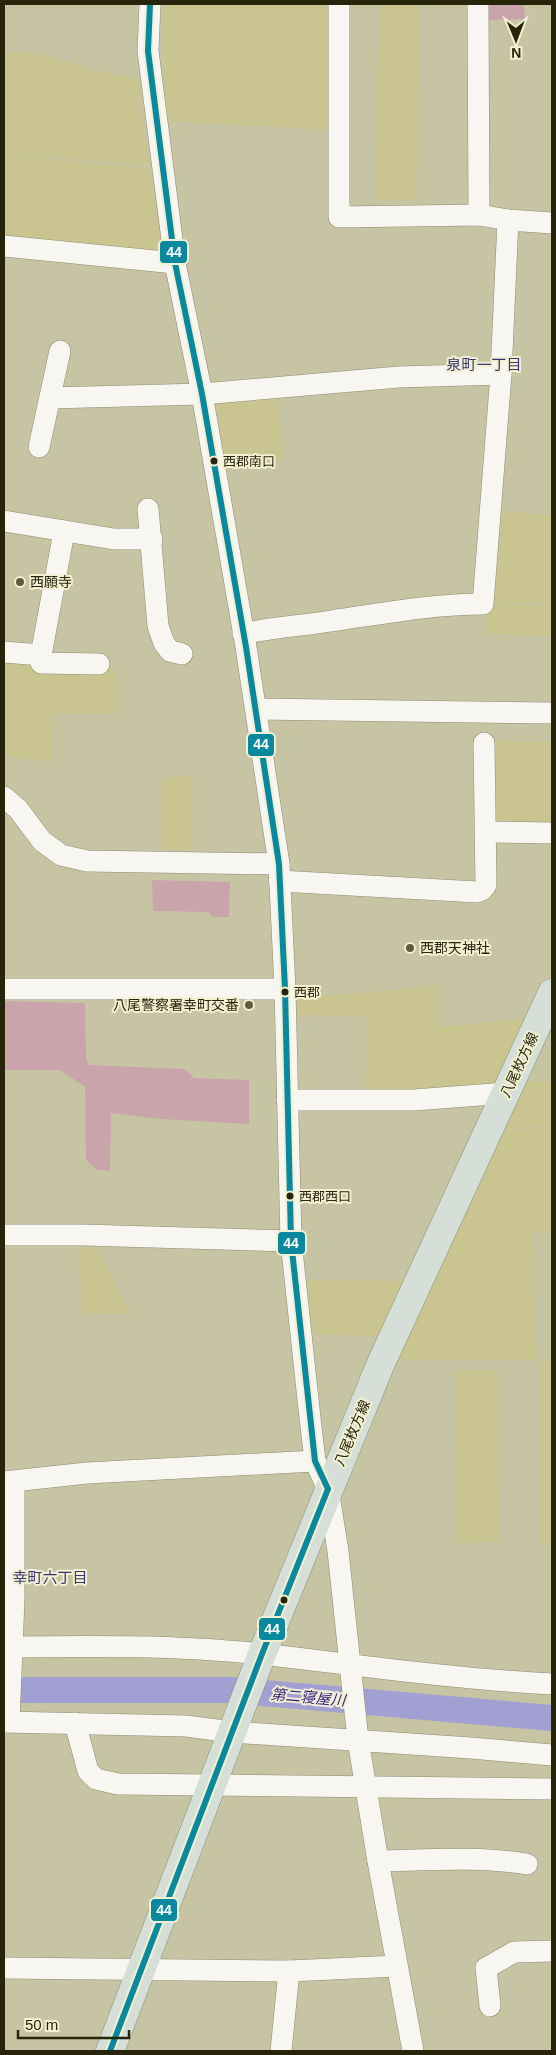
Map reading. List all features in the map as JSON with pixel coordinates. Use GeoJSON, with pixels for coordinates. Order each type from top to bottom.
{"type":"FeatureCollection","features":[{"type":"Feature","properties":{"kind":"main road","name":"八尾枚方線"},"geometry":{"type":"LineString","coordinates":[[110,2051],[233,1728],[328,1489],[381,1363],[552,993]]}},
{"type":"Feature","properties":{"kind":"street"},"geometry":{"type":"LineString","coordinates":[[150,4],[148,52],[175,263],[202,394],[244,634],[279,872],[285,989],[291,1241],[316,1461],[328,1489],[338,1551],[358,1740],[413,2051]]}},
{"type":"Feature","properties":{"kind":"street"},"geometry":{"type":"LineString","coordinates":[[339,4],[338,217],[479,215],[508,220],[552,223]]}},
{"type":"Feature","properties":{"kind":"street"},"geometry":{"type":"LineString","coordinates":[[478,4],[479,215]]}},
{"type":"Feature","properties":{"kind":"street"},"geometry":{"type":"LineString","coordinates":[[244,634],[272,628],[323,623],[446,604],[483,604],[501,374],[508,220]]}},
{"type":"Feature","properties":{"kind":"street"},"geometry":{"type":"LineString","coordinates":[[4,246],[175,263]]}},
{"type":"Feature","properties":{"kind":"street"},"geometry":{"type":"LineString","coordinates":[[39,447],[60,351]]}},
{"type":"Feature","properties":{"kind":"street"},"geometry":{"type":"LineString","coordinates":[[50,398],[202,394],[399,376],[501,374]]}},
{"type":"Feature","properties":{"kind":"street"},"geometry":{"type":"LineString","coordinates":[[148,509],[158,626],[164,643],[170,651],[182,654]]}},
{"type":"Feature","properties":{"kind":"street"},"geometry":{"type":"LineString","coordinates":[[4,521],[114,539],[152,539]]}},
{"type":"Feature","properties":{"kind":"street"},"geometry":{"type":"LineString","coordinates":[[64,532],[40,655],[41,664],[99,664]]}},
{"type":"Feature","properties":{"kind":"street"},"geometry":{"type":"LineString","coordinates":[[4,652],[40,655]]}},
{"type":"Feature","properties":{"kind":"street"},"geometry":{"type":"LineString","coordinates":[[256,709],[552,713]]}},
{"type":"Feature","properties":{"kind":"street"},"geometry":{"type":"LineString","coordinates":[[4,797],[18,809],[42,841],[61,855],[87,861],[279,872],[477,892],[486,885],[484,743]]}},
{"type":"Feature","properties":{"kind":"street"},"geometry":{"type":"LineString","coordinates":[[485,832],[552,833]]}},
{"type":"Feature","properties":{"kind":"street"},"geometry":{"type":"LineString","coordinates":[[4,989],[285,989]]}},
{"type":"Feature","properties":{"kind":"street"},"geometry":{"type":"LineString","coordinates":[[287,1100],[414,1100],[506,1093]]}},
{"type":"Feature","properties":{"kind":"street"},"geometry":{"type":"LineString","coordinates":[[4,1235],[83,1235],[291,1241]]}},
{"type":"Feature","properties":{"kind":"street"},"geometry":{"type":"LineString","coordinates":[[316,1461],[87,1473],[9,1482],[6,1722],[233,1728],[552,1755]]}},
{"type":"Feature","properties":{"kind":"street"},"geometry":{"type":"LineString","coordinates":[[8,1647],[194,1649],[260,1659],[350,1665],[552,1684]]}},
{"type":"Feature","properties":{"kind":"street"},"geometry":{"type":"LineString","coordinates":[[75,1723],[88,1771],[96,1779],[118,1784],[552,1789]]}},
{"type":"Feature","properties":{"kind":"street"},"geometry":{"type":"LineString","coordinates":[[378,1861],[460,1859],[505,1860],[527,1864]]}},
{"type":"Feature","properties":{"kind":"street"},"geometry":{"type":"LineString","coordinates":[[490,2006],[486,1968],[514,1952],[552,1951]]}},
{"type":"Feature","properties":{"kind":"street"},"geometry":{"type":"LineString","coordinates":[[4,1968],[288,1971],[397,1966]]}},
{"type":"Feature","properties":{"kind":"street"},"geometry":{"type":"LineString","coordinates":[[281,2051],[288,1971]]}},
{"type":"Feature","properties":{"kind":"shaded area"},"geometry":{"type":"Polygon","coordinates":[[[163,4],[332,4],[330,130],[165,121],[163,4]]]}},
{"type":"Feature","properties":{"kind":"shaded area"},"geometry":{"type":"Polygon","coordinates":[[[380,4],[420,4],[416,200],[375,200],[380,4]]]}},
{"type":"Feature","properties":{"kind":"shaded area"},"geometry":{"type":"Polygon","coordinates":[[[487,4],[524,4],[525,19],[487,20],[487,4]]]}},
{"type":"Feature","properties":{"kind":"shaded area"},"geometry":{"type":"Polygon","coordinates":[[[4,52],[28,53],[51,57],[92,70],[140,80],[142,120],[150,166],[4,153],[4,52]]]}},
{"type":"Feature","properties":{"kind":"shaded area"},"geometry":{"type":"Polygon","coordinates":[[[4,154],[149,169],[166,255],[4,238],[4,154]]]}},
{"type":"Feature","properties":{"kind":"shaded area"},"geometry":{"type":"Polygon","coordinates":[[[277,392],[284,461],[220,463],[213,398],[277,392]]]}},
{"type":"Feature","properties":{"kind":"shaded area"},"geometry":{"type":"Polygon","coordinates":[[[495,511],[552,515],[552,603],[487,602],[495,511]]]}},
{"type":"Feature","properties":{"kind":"shaded area"},"geometry":{"type":"Polygon","coordinates":[[[487,603],[552,605],[552,636],[486,634],[487,603]]]}},
{"type":"Feature","properties":{"kind":"shaded area"},"geometry":{"type":"Polygon","coordinates":[[[4,657],[33,660],[35,666],[116,669],[118,714],[53,714],[52,762],[4,756],[4,657]]]}},
{"type":"Feature","properties":{"kind":"shaded area"},"geometry":{"type":"Polygon","coordinates":[[[487,741],[552,742],[552,823],[491,821],[487,741]]]}},
{"type":"Feature","properties":{"kind":"shaded area"},"geometry":{"type":"Polygon","coordinates":[[[191,776],[192,850],[161,849],[161,778],[191,776]]]}},
{"type":"Feature","properties":{"kind":"shaded area"},"geometry":{"type":"Polygon","coordinates":[[[152,880],[230,882],[229,917],[212,917],[209,912],[153,911],[152,880]]]}},
{"type":"Feature","properties":{"kind":"shaded area"},"geometry":{"type":"Polygon","coordinates":[[[438,984],[439,1055],[439,1027],[525,1019],[493,1089],[366,1097],[367,1016],[298,1015],[298,998],[417,988],[438,984]]]}},
{"type":"Feature","properties":{"kind":"shaded area"},"geometry":{"type":"Polygon","coordinates":[[[4,1001],[85,1003],[86,1058],[89,1065],[185,1069],[194,1078],[249,1080],[249,1124],[160,1119],[111,1113],[110,1171],[97,1170],[86,1160],[85,1087],[60,1070],[4,1070],[4,1001]]]}},
{"type":"Feature","properties":{"kind":"shaded area"},"geometry":{"type":"Polygon","coordinates":[[[524,1081],[552,1082],[552,1125],[502,1130],[524,1081]]]}},
{"type":"Feature","properties":{"kind":"shaded area"},"geometry":{"type":"Polygon","coordinates":[[[552,1126],[552,1230],[532,1233],[537,1360],[401,1360],[399,1356],[456,1229],[513,1227],[457,1228],[502,1131],[552,1126]]]}},
{"type":"Feature","properties":{"kind":"shaded area"},"geometry":{"type":"Polygon","coordinates":[[[80,1248],[97,1249],[130,1314],[81,1313],[80,1248]]]}},
{"type":"Feature","properties":{"kind":"shaded area"},"geometry":{"type":"Polygon","coordinates":[[[306,1280],[403,1281],[379,1336],[310,1334],[306,1280]]]}},
{"type":"Feature","properties":{"kind":"shaded area"},"geometry":{"type":"Polygon","coordinates":[[[552,1361],[552,1545],[539,1543],[540,1362],[552,1361]]]}},
{"type":"Feature","properties":{"kind":"shaded area"},"geometry":{"type":"Polygon","coordinates":[[[456,1370],[497,1370],[499,1542],[457,1543],[456,1370]]]}},
{"type":"Feature","properties":{"kind":"waterway","name":"第二寝屋川"},"geometry":{"type":"LineString","coordinates":[[4,1690],[229,1690],[552,1718]]}},
{"type":"Feature","properties":{"kind":"transit line","name":"44"},"geometry":{"type":"LineString","coordinates":[[150,4],[148,51],[175,263],[202,394],[246,647],[279,864],[285,989],[291,1241],[315,1461],[328,1489]]}},
{"type":"Feature","properties":{"kind":"transit line","name":"44"},"geometry":{"type":"LineString","coordinates":[[110,2051],[262,1654],[328,1489]]}},
{"type":"Feature","properties":{"kind":"place","name":"西郡南口"},"geometry":{"type":"Point","coordinates":[214,461]}},
{"type":"Feature","properties":{"kind":"place","name":"西願寺"},"geometry":{"type":"Point","coordinates":[20,582]}},
{"type":"Feature","properties":{"kind":"place","name":"西郡天神社"},"geometry":{"type":"Point","coordinates":[410,948]}},
{"type":"Feature","properties":{"kind":"place","name":"西郡"},"geometry":{"type":"Point","coordinates":[285,992]}},
{"type":"Feature","properties":{"kind":"place","name":"八尾警察署幸町交番"},"geometry":{"type":"Point","coordinates":[249,1005]}},
{"type":"Feature","properties":{"kind":"place","name":"西郡西口"},"geometry":{"type":"Point","coordinates":[290,1196]}},
{"type":"Feature","properties":{"kind":"district","name":"泉町一丁目"},"geometry":{"type":"Point","coordinates":[484,364]}},
{"type":"Feature","properties":{"kind":"district","name":"幸町六丁目"},"geometry":{"type":"Point","coordinates":[50,1577]}}]}
